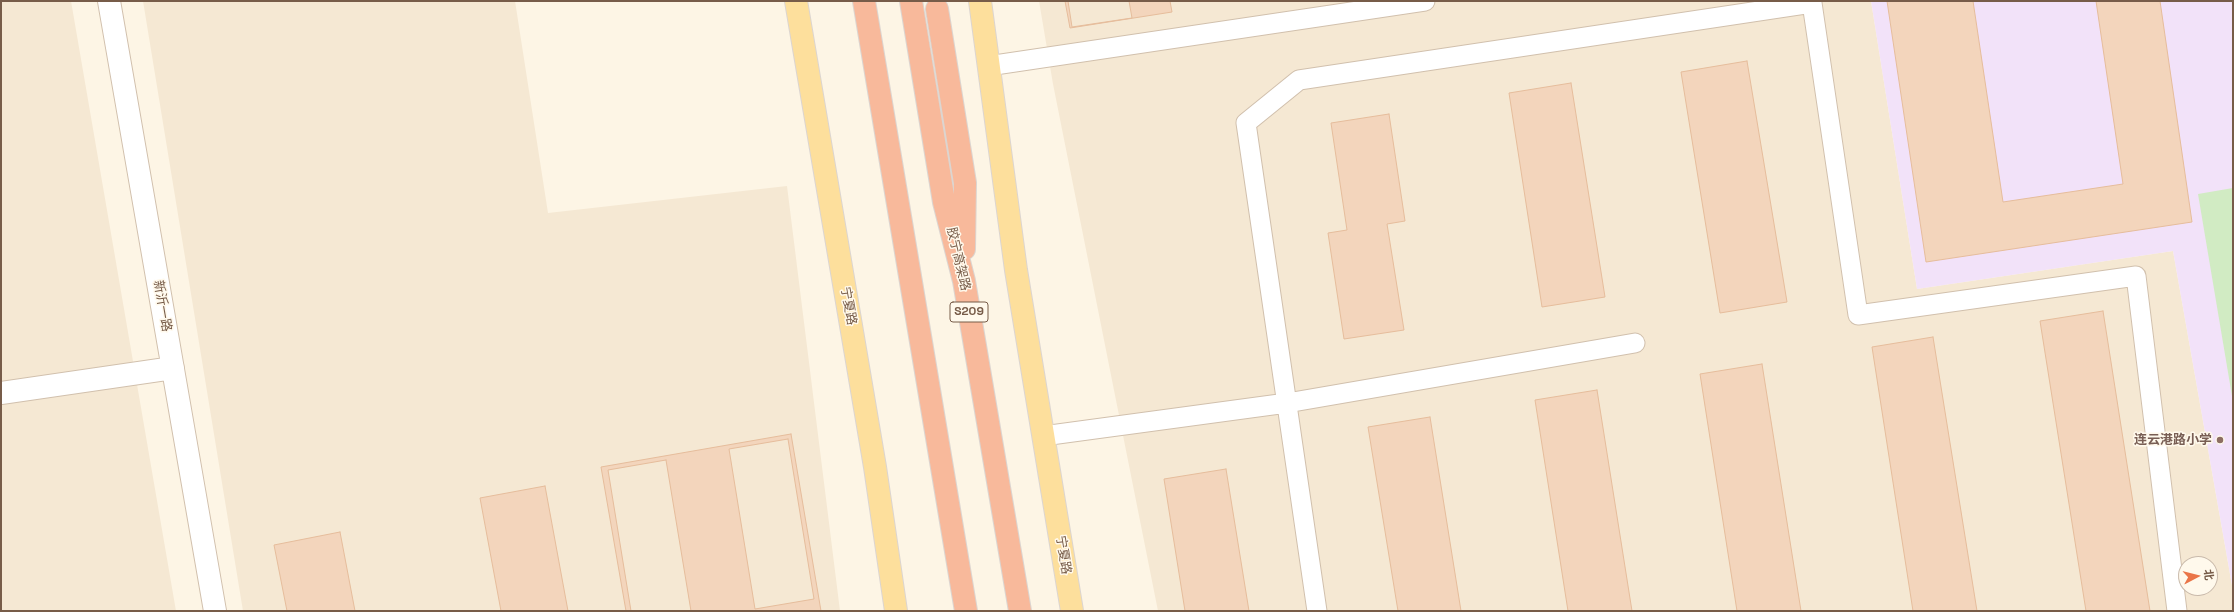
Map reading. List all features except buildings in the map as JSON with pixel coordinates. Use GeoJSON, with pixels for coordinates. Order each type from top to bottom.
{"type":"FeatureCollection","features":[{"type":"Feature","properties":{"kind":"highway"},"geometry":{"type":"LineString","coordinates":[[864,1],[966,611]]}},
{"type":"Feature","properties":{"kind":"highway","name":"胶宁高架路"},"geometry":{"type":"LineString","coordinates":[[911,1],[944,202],[964,281],[1020,611]]}},
{"type":"Feature","properties":{"kind":"highway"},"geometry":{"type":"LineString","coordinates":[[937,5],[965,183],[964,281]]}},
{"type":"Feature","properties":{"kind":"main road","name":"宁夏路"},"geometry":{"type":"LineString","coordinates":[[796,1],[874,467],[896,611]]}},
{"type":"Feature","properties":{"kind":"main road","name":"宁夏路"},"geometry":{"type":"LineString","coordinates":[[980,1],[1016,270],[1072,611]]}},
{"type":"Feature","properties":{"kind":"street","name":"新沂一路"},"geometry":{"type":"LineString","coordinates":[[110,1],[215,611]]}},
{"type":"Feature","properties":{"kind":"street"},"geometry":{"type":"LineString","coordinates":[[1,393],[173,368]]}},
{"type":"Feature","properties":{"kind":"lane"},"geometry":{"type":"LineString","coordinates":[[988,66],[1425,1]]}},
{"type":"Feature","properties":{"kind":"lane"},"geometry":{"type":"LineString","coordinates":[[1317,611],[1246,123],[1299,80],[1812,3],[1858,315],[2136,276],[2177,611]]}},
{"type":"Feature","properties":{"kind":"lane"},"geometry":{"type":"LineString","coordinates":[[1043,436],[1287,403],[1635,343]]}},
{"type":"Feature","properties":{"kind":"shaded area"},"geometry":{"type":"Polygon","coordinates":[[[1,1],[71,1],[176,611],[1,611],[1,1]]]}},
{"type":"Feature","properties":{"kind":"shaded area"},"geometry":{"type":"Polygon","coordinates":[[[143,1],[515,1],[548,213],[787,186],[840,611],[243,611],[143,1]]]}},
{"type":"Feature","properties":{"kind":"shaded area"},"geometry":{"type":"Polygon","coordinates":[[[1039,1],[1871,1],[1917,289],[2173,251],[2233,591],[2233,611],[1158,611],[1053,84],[1039,1]]]}},
{"type":"Feature","properties":{"kind":"shaded area","name":"连云港路小学"},"geometry":{"type":"Polygon","coordinates":[[[1871,1],[2233,1],[2233,591],[2173,251],[1917,289],[1871,1]]]}},
{"type":"Feature","properties":{"kind":"green space"},"geometry":{"type":"Polygon","coordinates":[[[2233,188],[2233,402],[2198,194],[2233,188]]]}},
{"type":"Feature","properties":{"kind":"place","name":"连云港路小学"},"geometry":{"type":"Point","coordinates":[2220,440]}}]}
